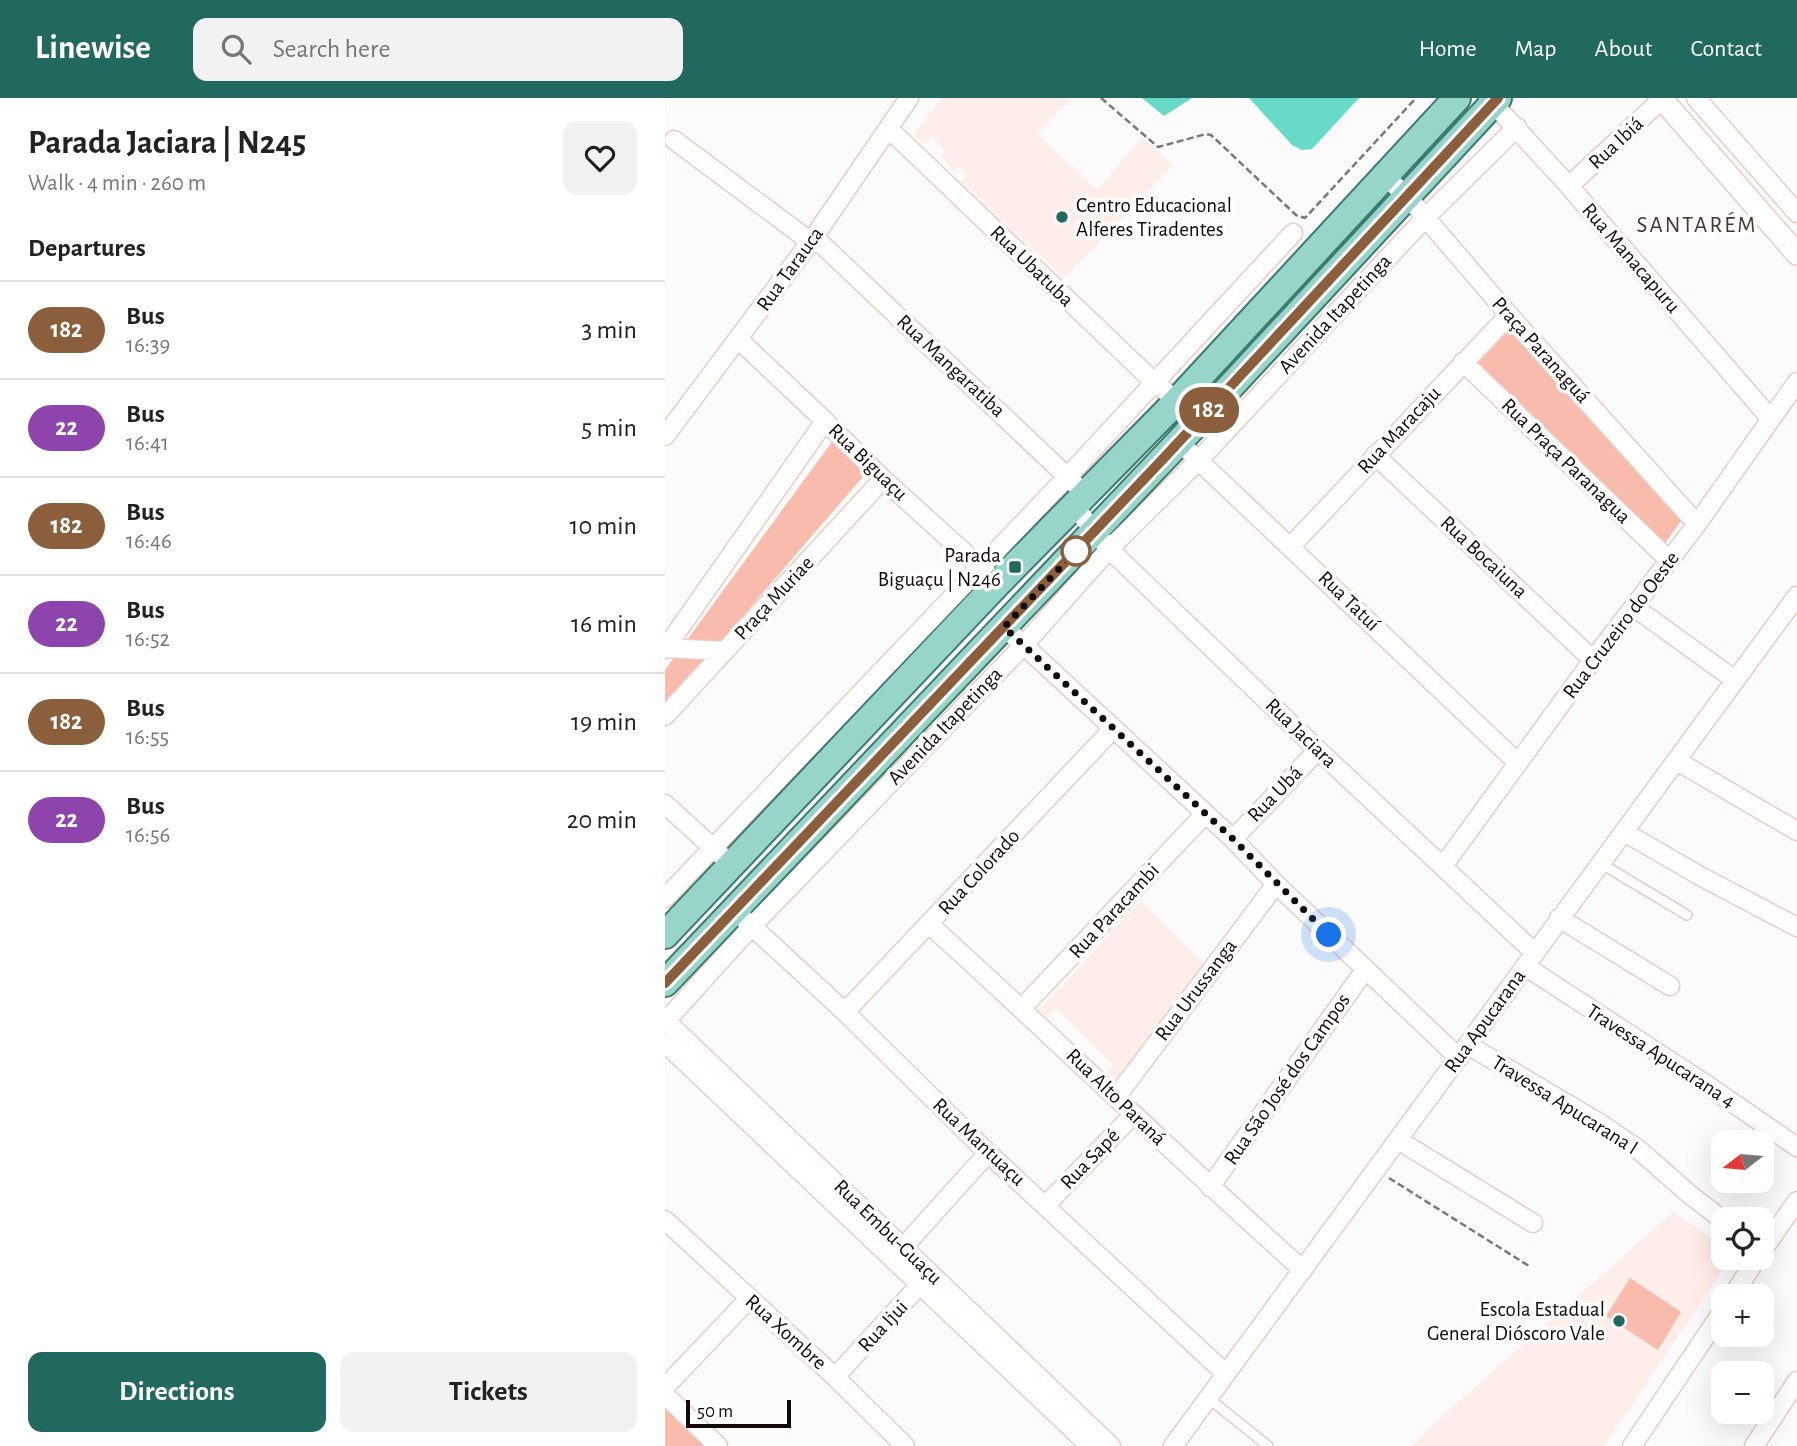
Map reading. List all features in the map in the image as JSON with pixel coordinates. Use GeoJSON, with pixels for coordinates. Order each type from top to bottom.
{"type":"FeatureCollection","features":[{"type":"Feature","properties":{"kind":"main road"},"geometry":{"type":"LineString","coordinates":[[665,935],[723,857],[803,789],[989,575],[1080,501],[1177,401],[1457,98]]}},
{"type":"Feature","properties":{"kind":"main road","name":"Avenida Itapetinga"},"geometry":{"type":"LineString","coordinates":[[665,983],[743,918],[828,812],[1004,627],[1102,541],[1179,442],[1493,100]]}},
{"type":"Feature","properties":{"kind":"main road"},"geometry":{"type":"LineString","coordinates":[[803,789],[828,812]]}},
{"type":"Feature","properties":{"kind":"street","name":"Rua Tarauca"},"geometry":{"type":"LineString","coordinates":[[665,436],[813,239],[909,98]]}},
{"type":"Feature","properties":{"kind":"street"},"geometry":{"type":"LineString","coordinates":[[1696,98],[1797,213]]}},
{"type":"Feature","properties":{"kind":"street"},"geometry":{"type":"LineString","coordinates":[[1662,99],[1796,251]]}},
{"type":"Feature","properties":{"kind":"street","name":"Rua Ibiá"},"geometry":{"type":"LineString","coordinates":[[1569,186],[1662,99]]}},
{"type":"Feature","properties":{"kind":"street","name":"Rua Manacapuru"},"geometry":{"type":"LineString","coordinates":[[1493,100],[1771,419]]}},
{"type":"Feature","properties":{"kind":"street","name":"Avenida Itapetinga"},"geometry":{"type":"LineString","coordinates":[[666,1021],[743,918],[1023,646],[1102,541],[1199,460],[1426,217],[1517,127]]}},
{"type":"Feature","properties":{"kind":"street","name":"Rua Ubatuba"},"geometry":{"type":"LineString","coordinates":[[889,129],[1177,401]]}},
{"type":"Feature","properties":{"kind":"street","name":"Rua Mangaratiba"},"geometry":{"type":"LineString","coordinates":[[674,140],[813,239],[1068,476],[1080,501]]}},
{"type":"Feature","properties":{"kind":"street","name":"Praça Paranaguá"},"geometry":{"type":"LineString","coordinates":[[1384,176],[1426,217],[1509,315],[1697,524]]}},
{"type":"Feature","properties":{"kind":"street"},"geometry":{"type":"LineString","coordinates":[[665,898],[723,857],[989,575],[1068,476],[1153,381],[1293,233]]}},
{"type":"Feature","properties":{"kind":"street","name":"Rua Maracaju"},"geometry":{"type":"LineString","coordinates":[[1291,546],[1509,315]]}},
{"type":"Feature","properties":{"kind":"street","name":"Rua Biguaçu"},"geometry":{"type":"LineString","coordinates":[[738,339],[883,479],[989,575]]}},
{"type":"Feature","properties":{"kind":"street","name":"Rua Praça Paranagua"},"geometry":{"type":"LineString","coordinates":[[1463,362],[1669,560]]}},
{"type":"Feature","properties":{"kind":"street","name":"Rua Cruzeiro do Oeste"},"geometry":{"type":"LineString","coordinates":[[1443,866],[1593,660],[1697,524],[1797,383]]}},
{"type":"Feature","properties":{"kind":"street"},"geometry":{"type":"LineString","coordinates":[[665,648],[825,421]]}},
{"type":"Feature","properties":{"kind":"street","name":"Rua Tatuí"},"geometry":{"type":"LineString","coordinates":[[1179,442],[1518,763]]}},
{"type":"Feature","properties":{"kind":"street","name":"Rua Bocaiuna"},"geometry":{"type":"LineString","coordinates":[[1375,455],[1593,660]]}},
{"type":"Feature","properties":{"kind":"street","name":"Praça Muriae"},"geometry":{"type":"LineString","coordinates":[[665,716],[883,479]]}},
{"type":"Feature","properties":{"kind":"street","name":"Rua Jaciara"},"geometry":{"type":"LineString","coordinates":[[1080,501],[1102,541],[1318,750],[1443,866],[1529,959]]}},
{"type":"Feature","properties":{"kind":"street","name":"Rua Apucarana"},"geometry":{"type":"LineString","coordinates":[[1173,1446],[1797,596]]}},
{"type":"Feature","properties":{"kind":"street"},"geometry":{"type":"LineString","coordinates":[[1634,607],[1735,680]]}},
{"type":"Feature","properties":{"kind":"street","name":"Travessa Apucarana I"},"geometry":{"type":"LineString","coordinates":[[1004,627],[1112,730],[1233,839],[1365,970],[1463,1051],[1601,1124],[1629,1143],[1711,1210]]}},
{"type":"Feature","properties":{"kind":"street"},"geometry":{"type":"LineString","coordinates":[[665,648],[725,651]]}},
{"type":"Feature","properties":{"kind":"street","name":"Rua Colorado"},"geometry":{"type":"LineString","coordinates":[[845,1012],[1112,730]]}},
{"type":"Feature","properties":{"kind":"street","name":"Rua Ubá"},"geometry":{"type":"LineString","coordinates":[[1233,839],[1318,750]]}},
{"type":"Feature","properties":{"kind":"street"},"geometry":{"type":"LineString","coordinates":[[1677,761],[1797,831]]}},
{"type":"Feature","properties":{"kind":"street"},"geometry":{"type":"LineString","coordinates":[[665,804],[723,857]]}},
{"type":"Feature","properties":{"kind":"street","name":"Rua Paracambi"},"geometry":{"type":"LineString","coordinates":[[1022,1008],[1205,814]]}},
{"type":"Feature","properties":{"kind":"street"},"geometry":{"type":"LineString","coordinates":[[1624,832],[1797,927]]}},
{"type":"Feature","properties":{"kind":"street","name":"Rua Urussanga"},"geometry":{"type":"LineString","coordinates":[[1117,1096],[1276,884]]}},
{"type":"Feature","properties":{"kind":"street","name":"Rua Mantuaçu"},"geometry":{"type":"LineString","coordinates":[[743,918],[845,1012],[988,1153],[1225,1373]]}},
{"type":"Feature","properties":{"kind":"street"},"geometry":{"type":"LineString","coordinates":[[1559,918],[1670,986]]}},
{"type":"Feature","properties":{"kind":"street","name":"Rua Alto Paraná"},"geometry":{"type":"LineString","coordinates":[[930,925],[1117,1096],[1210,1188],[1303,1270]]}},
{"type":"Feature","properties":{"kind":"street","name":"Travessa Apucarana 4"},"geometry":{"type":"LineString","coordinates":[[1529,959],[1797,1147]]}},
{"type":"Feature","properties":{"kind":"street","name":"Rua São José dos Campos"},"geometry":{"type":"LineString","coordinates":[[1210,1188],[1365,970]]}},
{"type":"Feature","properties":{"kind":"street","name":"Rua Embu-Guaçu"},"geometry":{"type":"LineString","coordinates":[[666,1021],[1090,1446]]}},
{"type":"Feature","properties":{"kind":"street","name":"Rua Embu-Guaçu"},"geometry":{"type":"LineString","coordinates":[[665,1043],[898,1253]]}},
{"type":"Feature","properties":{"kind":"street","name":"Rua Sapé"},"geometry":{"type":"LineString","coordinates":[[1046,1205],[1134,1114]]}},
{"type":"Feature","properties":{"kind":"street"},"geometry":{"type":"LineString","coordinates":[[1398,1140],[1533,1223]]}},
{"type":"Feature","properties":{"kind":"street"},"geometry":{"type":"LineString","coordinates":[[898,1253],[988,1153]]}},
{"type":"Feature","properties":{"kind":"street"},"geometry":{"type":"LineString","coordinates":[[1774,1233],[1797,1201]]}},
{"type":"Feature","properties":{"kind":"street","name":"Rua Xombre"},"geometry":{"type":"LineString","coordinates":[[665,1220],[835,1377],[905,1446]]}},
{"type":"Feature","properties":{"kind":"street","name":"Rua Embu-Guaçu"},"geometry":{"type":"LineString","coordinates":[[925,1279],[1111,1446]]}},
{"type":"Feature","properties":{"kind":"street","name":"Rua Ijui"},"geometry":{"type":"LineString","coordinates":[[835,1377],[925,1279]]}},
{"type":"Feature","properties":{"kind":"street"},"geometry":{"type":"LineString","coordinates":[[665,1387],[749,1299]]}},
{"type":"Feature","properties":{"kind":"street"},"geometry":{"type":"LineString","coordinates":[[1632,1446],[1711,1328]]}},
{"type":"Feature","properties":{"kind":"street"},"geometry":{"type":"LineString","coordinates":[[1754,1446],[1797,1381]]}},
{"type":"Feature","properties":{"kind":"street"},"geometry":{"type":"LineString","coordinates":[[665,1395],[718,1446]]}},
{"type":"Feature","properties":{"kind":"lane"},"geometry":{"type":"LineString","coordinates":[[1600,863],[1687,915]]}},
{"type":"Feature","properties":{"kind":"lane"},"geometry":{"type":"LineString","coordinates":[[1207,1397],[1268,1446]]}},
{"type":"Feature","properties":{"kind":"path"},"geometry":{"type":"LineString","coordinates":[[1101,98],[1158,147],[1211,135],[1296,215],[1305,218],[1416,98]]}},
{"type":"Feature","properties":{"kind":"path"},"geometry":{"type":"LineString","coordinates":[[1376,1170],[1529,1266]]}},
{"type":"Feature","properties":{"kind":"shaded area","name":"Centro Educacional Alferes Tiradentes"},"geometry":{"type":"Polygon","coordinates":[[[942,98],[1072,98],[1037,134],[1097,190],[1142,138],[1173,165],[1064,278],[961,181],[967,173],[960,166],[954,172],[941,156],[945,151],[932,136],[924,144],[914,134],[942,98]]]}},
{"type":"Feature","properties":{"kind":"shaded area"},"geometry":{"type":"Polygon","coordinates":[[[1142,98],[1192,98],[1164,116],[1142,98]]]}},
{"type":"Feature","properties":{"kind":"shaded area"},"geometry":{"type":"Polygon","coordinates":[[[1249,98],[1359,98],[1312,149],[1302,150],[1292,145],[1249,98]]]}},
{"type":"Feature","properties":{"kind":"shaded area"},"geometry":{"type":"Polygon","coordinates":[[[1509,330],[1686,514],[1663,546],[1472,370],[1509,330]]]}},
{"type":"Feature","properties":{"kind":"shaded area"},"geometry":{"type":"Polygon","coordinates":[[[834,439],[867,472],[665,706],[665,670],[834,439]]]}},
{"type":"Feature","properties":{"kind":"shaded area"},"geometry":{"type":"Polygon","coordinates":[[[1141,900],[1208,967],[1119,1083],[1108,1072],[1114,1065],[1056,1009],[1048,1017],[1040,1010],[1141,900]]]}},
{"type":"Feature","properties":{"kind":"shaded area","name":"Escola Estadual General Dióscoro Vale"},"geometry":{"type":"Polygon","coordinates":[[[1673,1212],[1711,1237],[1711,1270],[1723,1270],[1604,1446],[1412,1446],[1449,1410],[1673,1212]]]}},
{"type":"Feature","properties":{"kind":"shaded area"},"geometry":{"type":"Polygon","coordinates":[[[1630,1278],[1681,1312],[1658,1350],[1606,1316],[1630,1278]]]}},
{"type":"Feature","properties":{"kind":"shaded area"},"geometry":{"type":"Polygon","coordinates":[[[665,1402],[712,1446],[665,1446],[665,1402]]]}},
{"type":"Feature","properties":{"kind":"bus line","name":"182"},"geometry":{"type":"LineString","coordinates":[[665,983],[1162,460],[1498,98]]}},
{"type":"Feature","properties":{"kind":"place","name":"Centro Educacional Alferes Tiradentes"},"geometry":{"type":"Point","coordinates":[1062,217]}},
{"type":"Feature","properties":{"kind":"place","name":"Parada Biguaçu | N246"},"geometry":{"type":"Point","coordinates":[1015,567]}},
{"type":"Feature","properties":{"kind":"place","name":"Escola Estadual General Dióscoro Vale"},"geometry":{"type":"Point","coordinates":[1619,1321]}},
{"type":"Feature","properties":{"kind":"district","name":"SANTARÉM"},"geometry":{"type":"Point","coordinates":[1697,225]}},
{"type":"Feature","properties":{"kind":"route"},"geometry":{"type":"LineString","coordinates":[[1076,551],[1004,627],[1112,730],[1233,839],[1329,935]]}}]}
